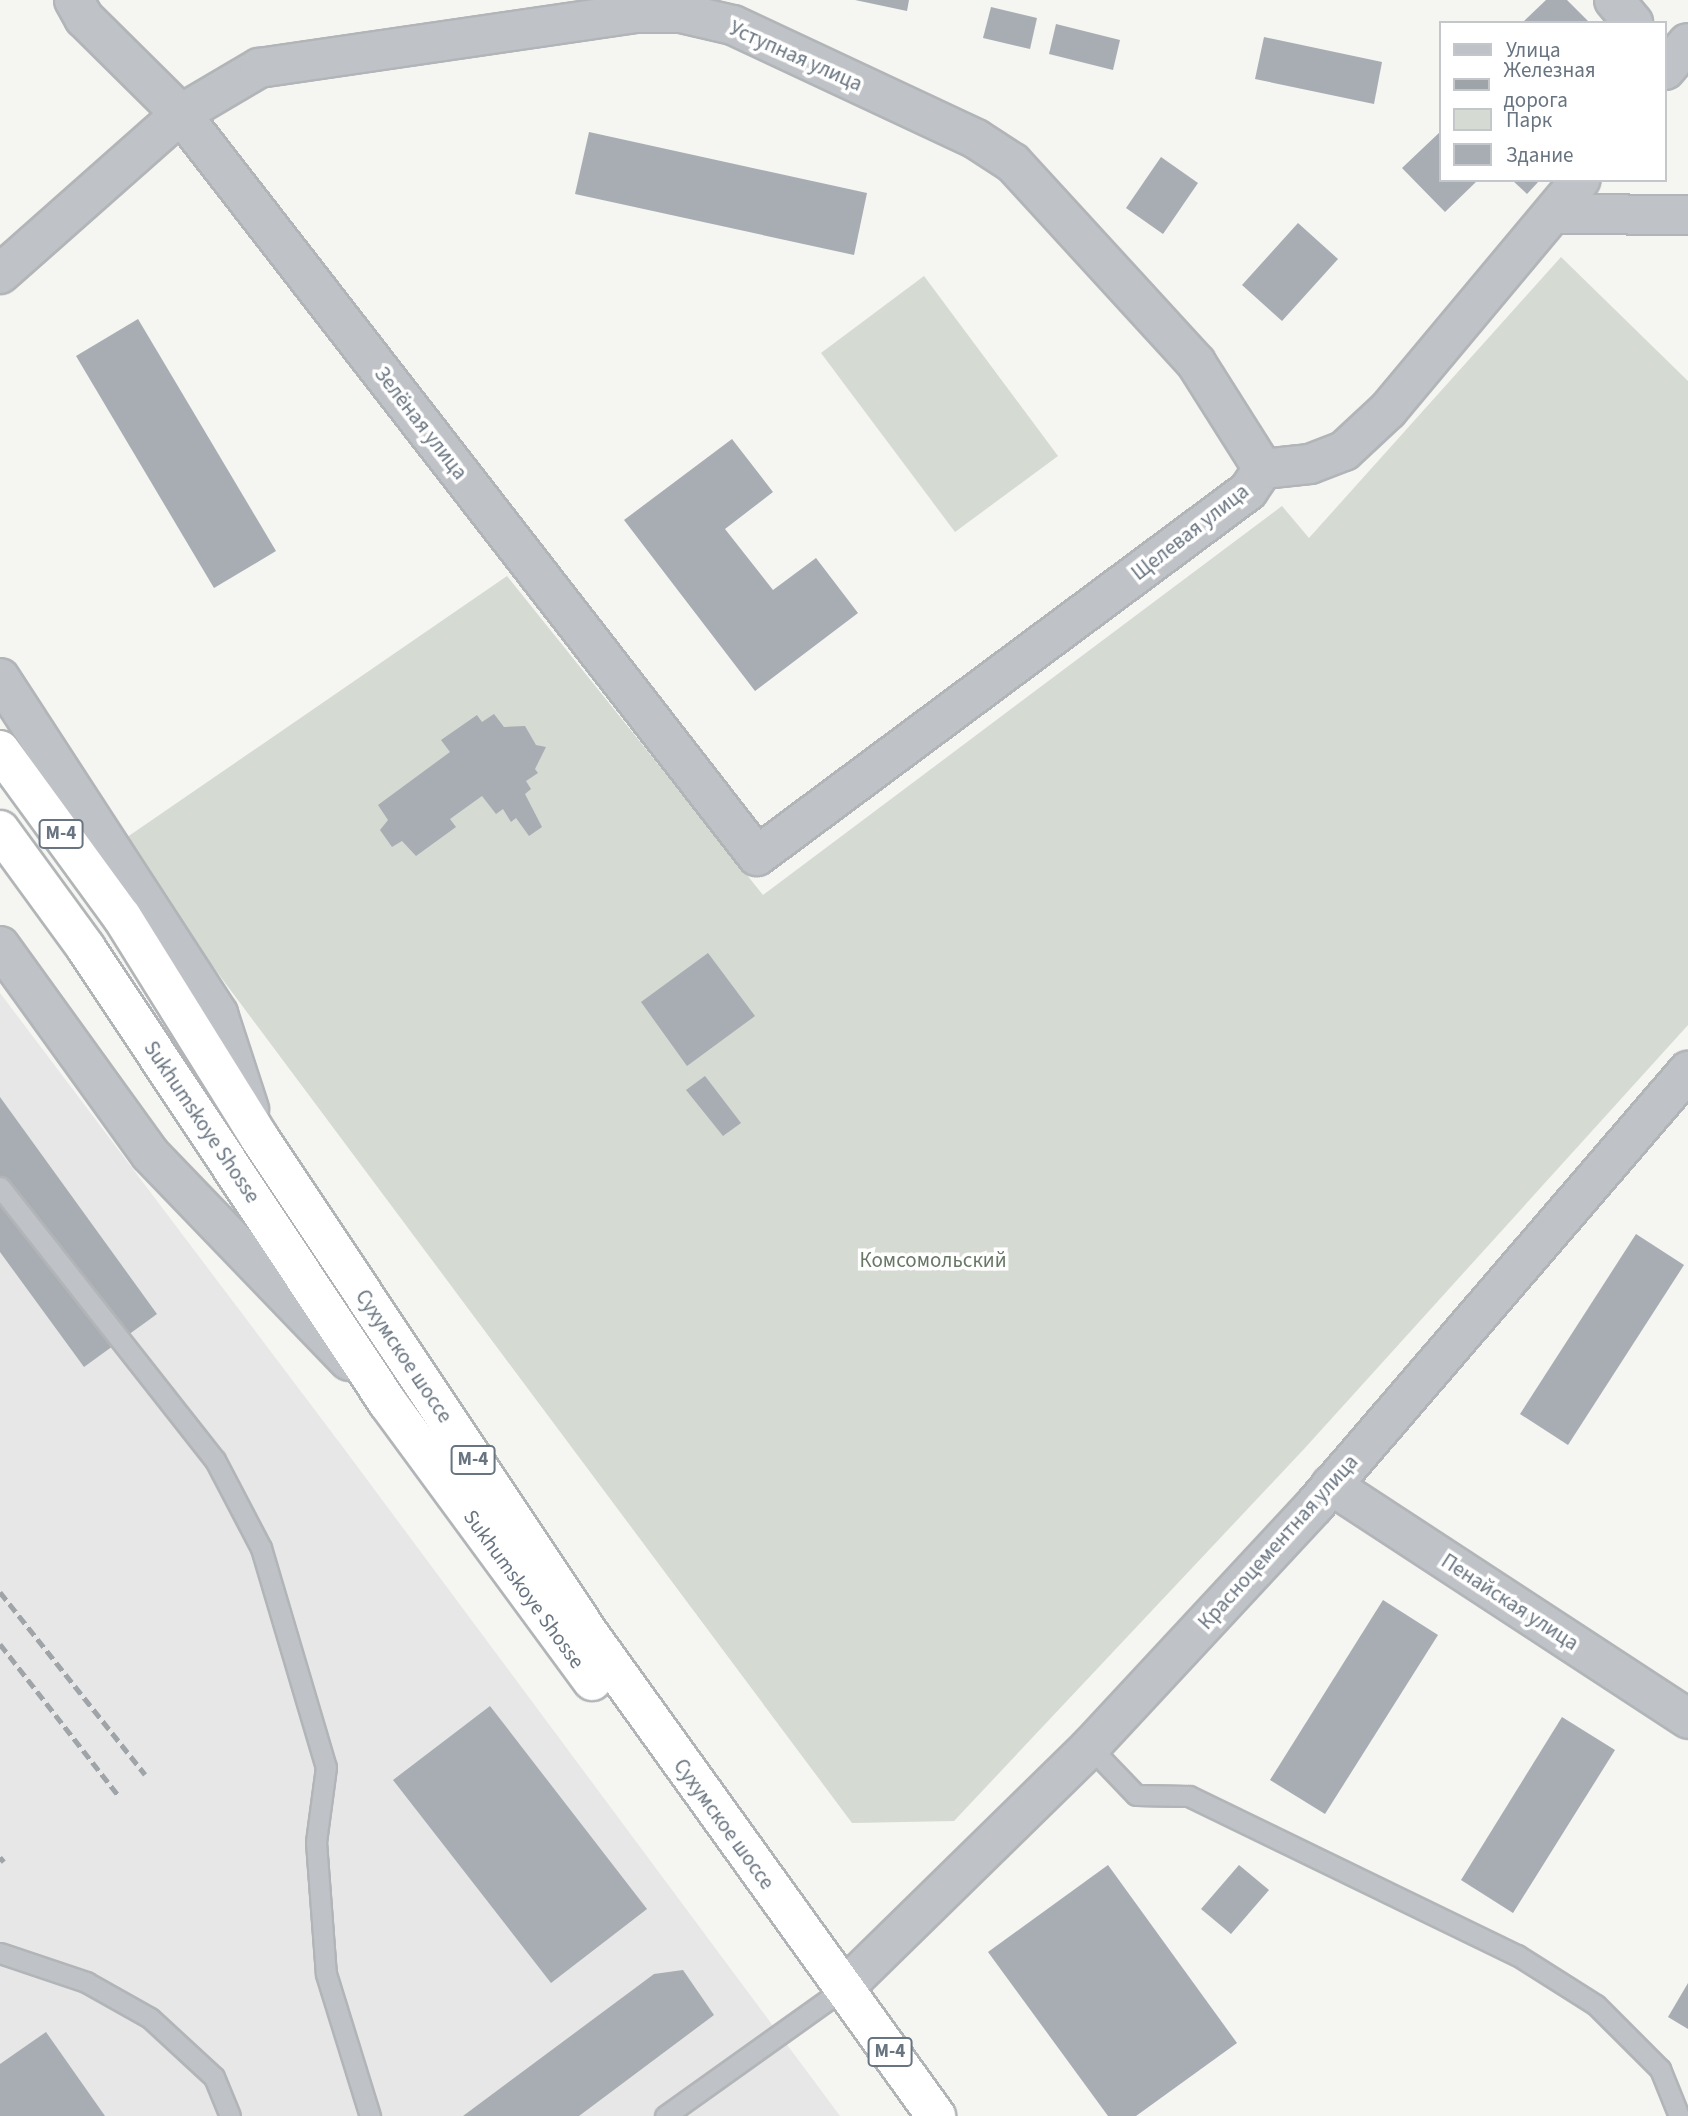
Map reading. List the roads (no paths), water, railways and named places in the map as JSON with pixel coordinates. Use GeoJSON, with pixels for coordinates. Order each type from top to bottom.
{"type":"FeatureCollection","features":[{"type":"Feature","properties":{"kind":"highway","name":"Сухумское шоссе"},"geometry":{"type":"LineString","coordinates":[[0,750],[122,917],[258,1137],[590,1636],[843,1989]]}},
{"type":"Feature","properties":{"kind":"highway","name":"Sukhumskoye Shosse"},"geometry":{"type":"LineString","coordinates":[[0,830],[86,948],[388,1403],[570,1654],[843,1989],[936,2116]]}},
{"type":"Feature","properties":{"kind":"street","name":"Зелёная улица"},"geometry":{"type":"LineString","coordinates":[[74,0],[84,18],[181,114],[757,856]]}},
{"type":"Feature","properties":{"kind":"street"},"geometry":{"type":"LineString","coordinates":[[1614,0],[1631,21]]}},
{"type":"Feature","properties":{"kind":"street","name":"Уступная улица"},"geometry":{"type":"LineString","coordinates":[[0,274],[181,114],[259,68],[685,7],[733,25],[976,139],[1013,163],[1196,363],[1263,469]]}},
{"type":"Feature","properties":{"kind":"street","name":"Щелевая улица"},"geometry":{"type":"LineString","coordinates":[[757,856],[1248,491],[1263,469],[1310,464],[1344,451],[1388,410],[1521,246],[1555,214],[1579,182]]}},
{"type":"Feature","properties":{"kind":"street"},"geometry":{"type":"LineString","coordinates":[[1555,214],[1688,215]]}},
{"type":"Feature","properties":{"kind":"street"},"geometry":{"type":"LineString","coordinates":[[0,678],[218,1014],[258,1137]]}},
{"type":"Feature","properties":{"kind":"street"},"geometry":{"type":"LineString","coordinates":[[0,946],[150,1154],[388,1403]]}},
{"type":"Feature","properties":{"kind":"street","name":"Красноцементная улица"},"geometry":{"type":"LineString","coordinates":[[843,1989],[1090,1747],[1331,1485],[1688,1071]]}},
{"type":"Feature","properties":{"kind":"street","name":"Пенайская улица"},"geometry":{"type":"LineString","coordinates":[[1331,1485],[1688,1719]]}},
{"type":"Feature","properties":{"kind":"lane"},"geometry":{"type":"LineString","coordinates":[[0,1187],[215,1460],[261,1548],[326,1767],[316,1842],[326,1974],[370,2116]]}},
{"type":"Feature","properties":{"kind":"lane"},"geometry":{"type":"LineString","coordinates":[[1090,1747],[1136,1795],[1189,1796],[1517,1955],[1596,2005],[1660,2069],[1679,2116]]}},
{"type":"Feature","properties":{"kind":"lane"},"geometry":{"type":"LineString","coordinates":[[0,1953],[86,1982],[150,2018],[214,2077],[230,2116]]}},
{"type":"Feature","properties":{"kind":"lane"},"geometry":{"type":"LineString","coordinates":[[665,2116],[843,1989]]}},
{"type":"Feature","properties":{"kind":"railway"},"geometry":{"type":"LineString","coordinates":[[0,1592],[145,1774]]}},
{"type":"Feature","properties":{"kind":"railway"},"geometry":{"type":"LineString","coordinates":[[0,1644],[118,1795]]}},
{"type":"Feature","properties":{"kind":"railway"},"geometry":{"type":"LineString","coordinates":[[0,1857],[4,1862]]}},
{"type":"Feature","properties":{"kind":"park label","name":"Комсомольский"},"geometry":{"type":"Point","coordinates":[933,1260]}}]}
